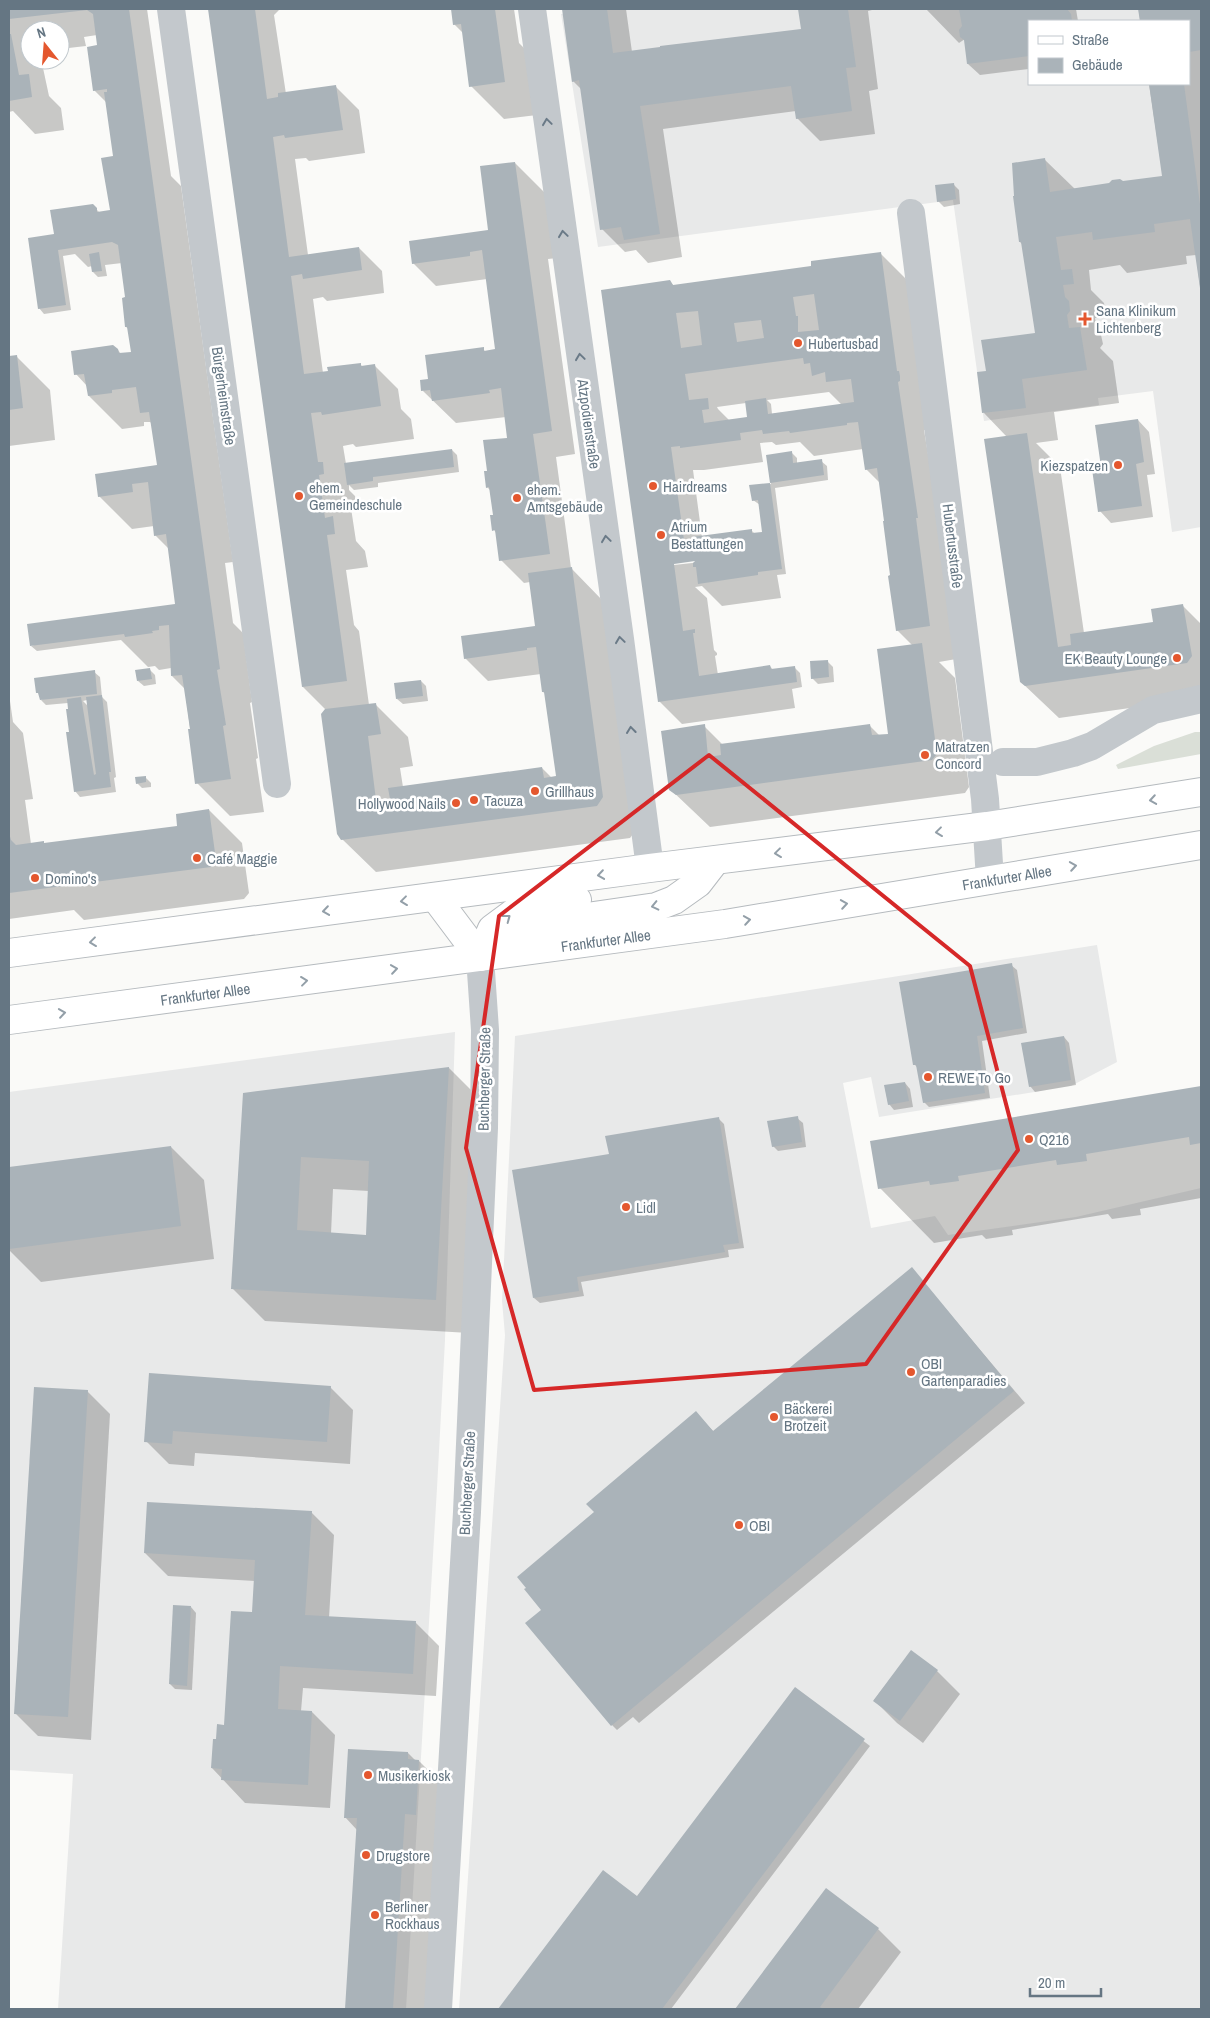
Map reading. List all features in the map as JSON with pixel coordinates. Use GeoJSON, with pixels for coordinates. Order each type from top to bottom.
{"type":"FeatureCollection","features":[{"type":"Feature","properties":{"kind":"main road"},"geometry":{"type":"LineString","coordinates":[[9,953],[650,868],[987,826],[1201,792]]}},
{"type":"Feature","properties":{"kind":"main road","name":"Frankfurter Allee"},"geometry":{"type":"LineString","coordinates":[[10,1019],[725,924],[1201,845]]}},
{"type":"Feature","properties":{"kind":"main road"},"geometry":{"type":"LineString","coordinates":[[480,957],[552,922],[656,907],[674,900],[698,883],[715,861]]}},
{"type":"Feature","properties":{"kind":"main road"},"geometry":{"type":"LineString","coordinates":[[480,957],[492,929],[519,909],[627,893],[650,868]]}},
{"type":"Feature","properties":{"kind":"main road"},"geometry":{"type":"LineString","coordinates":[[435,897],[480,957]]}},
{"type":"Feature","properties":{"kind":"street","name":"Bürgerheimstraße"},"geometry":{"type":"LineString","coordinates":[[172,9],[277,784]]}},
{"type":"Feature","properties":{"kind":"street","name":"Atzpodienstraße"},"geometry":{"type":"LineString","coordinates":[[532,9],[650,868]]}},
{"type":"Feature","properties":{"kind":"street","name":"Hubertusstraße"},"geometry":{"type":"LineString","coordinates":[[911,212],[987,826],[990,880]]}},
{"type":"Feature","properties":{"kind":"street"},"geometry":{"type":"LineString","coordinates":[[1003,762],[1037,762],[1073,753],[1092,746],[1153,710],[1201,699]]}},
{"type":"Feature","properties":{"kind":"street","name":"Buchberger Straße"},"geometry":{"type":"LineString","coordinates":[[438,2009],[467,1512],[484,1128],[485,1030],[480,957]]}},
{"type":"Feature","properties":{"kind":"highlighted area"},"geometry":{"type":"Polygon","coordinates":[[[709,755],[970,966],[1018,1150],[866,1364],[534,1390],[466,1148],[499,916],[709,755]]]}},
{"type":"Feature","properties":{"kind":"shaded area","name":"Sana Klinikum Lichtenberg"},"geometry":{"type":"Polygon","coordinates":[[[600,9],[1201,9],[1201,527],[1172,532],[1153,391],[1098,398],[1099,405],[984,421],[953,200],[598,247],[561,14],[600,9]]]}},
{"type":"Feature","properties":{"kind":"shaded area"},"geometry":{"type":"Polygon","coordinates":[[[1195,732],[1201,732],[1201,754],[1118,769],[1116,765],[1154,746],[1195,732]]]}},
{"type":"Feature","properties":{"kind":"shaded area"},"geometry":{"type":"Polygon","coordinates":[[[1097,945],[1117,1062],[1071,1086],[879,1117],[871,1077],[843,1083],[871,1228],[935,1216],[948,1235],[1076,1217],[1201,1188],[1201,2009],[459,2009],[505,1335],[502,1301],[515,1036],[1097,945]]]}},
{"type":"Feature","properties":{"kind":"shaded area"},"geometry":{"type":"Polygon","coordinates":[[[455,1032],[445,1340],[406,2009],[58,2009],[73,1774],[9,1770],[9,1092],[455,1032]]]}},
{"type":"Feature","properties":{"kind":"building"},"geometry":{"type":"Polygon","coordinates":[[[9,9],[129,9],[220,669],[217,670],[226,725],[223,726],[231,779],[195,784],[188,729],[190,729],[182,675],[171,676],[169,625],[159,626],[159,630],[152,631],[153,633],[125,637],[124,634],[30,646],[27,624],[175,604],[166,534],[154,536],[148,482],[132,484],[133,492],[98,497],[95,474],[157,465],[149,412],[140,413],[136,387],[88,396],[84,374],[74,375],[71,351],[113,345],[118,349],[119,353],[131,352],[127,327],[125,327],[122,298],[125,297],[118,245],[112,242],[58,250],[66,305],[38,309],[28,238],[54,234],[50,210],[93,204],[97,208],[97,212],[110,210],[101,158],[113,156],[104,92],[107,92],[107,89],[93,91],[87,47],[97,45],[93,14],[87,10],[9,19],[9,9]]]}},
{"type":"Feature","properties":{"kind":"building"},"geometry":{"type":"Polygon","coordinates":[[[208,9],[255,9],[267,99],[278,97],[278,93],[336,85],[343,130],[285,138],[284,135],[273,137],[289,257],[359,247],[362,270],[303,279],[302,274],[291,276],[304,374],[328,371],[327,367],[361,363],[361,366],[375,364],[381,406],[322,415],[321,412],[311,413],[318,462],[323,462],[324,474],[319,475],[325,518],[333,516],[335,534],[327,535],[347,681],[302,687],[208,9]]]}},
{"type":"Feature","properties":{"kind":"building"},"geometry":{"type":"Polygon","coordinates":[[[451,9],[495,9],[505,82],[469,87],[461,24],[453,25],[451,9]]]}},
{"type":"Feature","properties":{"kind":"building"},"geometry":{"type":"Polygon","coordinates":[[[562,9],[607,9],[613,53],[801,29],[798,9],[848,9],[856,67],[846,68],[852,111],[796,119],[791,86],[640,106],[660,234],[624,240],[621,227],[600,230],[579,80],[572,82],[562,9]]]}},
{"type":"Feature","properties":{"kind":"building"},"geometry":{"type":"Polygon","coordinates":[[[959,9],[1067,9],[1071,14],[1072,20],[1028,20],[1028,56],[967,64],[964,40],[960,37],[959,30],[962,26],[959,9]]]}},
{"type":"Feature","properties":{"kind":"building"},"geometry":{"type":"Polygon","coordinates":[[[1138,9],[1201,9],[1201,50],[1190,52],[1190,20],[1140,20],[1138,9]]]}},
{"type":"Feature","properties":{"kind":"building"},"geometry":{"type":"Polygon","coordinates":[[[9,34],[11,34],[19,75],[29,74],[32,97],[9,101],[9,34]]]}},
{"type":"Feature","properties":{"kind":"building"},"geometry":{"type":"Polygon","coordinates":[[[1149,85],[1184,85],[1201,212],[1201,295],[1190,219],[1154,224],[1155,232],[1093,240],[1092,232],[1056,237],[1061,270],[1072,269],[1074,284],[1063,285],[1065,297],[1069,301],[1070,311],[1067,315],[1069,328],[1080,327],[1087,370],[1022,379],[1026,408],[982,413],[977,372],[986,371],[981,340],[1035,333],[1021,242],[1019,242],[1013,196],[1012,163],[1045,158],[1050,192],[1109,183],[1112,180],[1120,179],[1123,181],[1162,176],[1149,85]]]}},
{"type":"Feature","properties":{"kind":"building"},"geometry":{"type":"Polygon","coordinates":[[[515,162],[552,431],[533,434],[550,554],[499,561],[495,530],[492,531],[490,515],[493,515],[489,487],[486,488],[484,471],[487,471],[483,440],[507,438],[501,388],[489,390],[490,393],[432,401],[430,390],[421,391],[420,380],[428,379],[425,355],[484,347],[484,351],[495,349],[482,250],[470,252],[470,256],[412,264],[409,241],[488,230],[480,166],[515,162]]]}},
{"type":"Feature","properties":{"kind":"building"},"geometry":{"type":"Polygon","coordinates":[[[954,183],[956,199],[937,202],[935,185],[954,183]]]}},
{"type":"Feature","properties":{"kind":"building"},"geometry":{"type":"Polygon","coordinates":[[[99,252],[102,271],[92,272],[89,254],[99,252]]]}},
{"type":"Feature","properties":{"kind":"building"},"geometry":{"type":"Polygon","coordinates":[[[881,252],[897,371],[899,371],[900,376],[900,381],[898,382],[918,518],[916,518],[930,626],[896,631],[888,576],[890,575],[877,468],[865,470],[858,422],[790,433],[789,431],[763,434],[762,430],[740,433],[741,440],[680,448],[680,446],[671,447],[684,540],[693,539],[692,537],[752,529],[752,533],[762,532],[758,500],[752,501],[749,485],[770,483],[782,569],[758,572],[758,575],[698,584],[696,567],[693,567],[695,561],[674,564],[683,631],[695,629],[695,633],[693,633],[699,676],[770,665],[771,669],[795,666],[797,682],[658,702],[601,290],[670,280],[673,285],[811,266],[811,261],[881,252]],[[814,294],[793,297],[796,316],[798,316],[798,332],[819,330],[814,294]],[[698,311],[676,313],[681,348],[702,345],[698,311]],[[761,320],[734,323],[737,342],[764,338],[761,320]],[[803,358],[685,374],[689,400],[708,398],[709,409],[702,410],[704,423],[747,417],[745,401],[766,398],[768,414],[854,402],[851,379],[826,382],[825,372],[812,376],[810,363],[804,364],[803,358]]]}},
{"type":"Feature","properties":{"kind":"building"},"geometry":{"type":"Polygon","coordinates":[[[17,355],[23,408],[9,410],[9,356],[17,355]]]}},
{"type":"Feature","properties":{"kind":"building","name":"Kiezspatzen"},"geometry":{"type":"Polygon","coordinates":[[[1138,419],[1144,462],[1136,464],[1142,506],[1098,512],[1092,469],[1101,467],[1095,425],[1138,419]]]}},
{"type":"Feature","properties":{"kind":"building"},"geometry":{"type":"Polygon","coordinates":[[[1027,433],[1058,647],[1071,645],[1070,634],[1153,622],[1151,609],[1183,604],[1192,656],[1187,663],[1025,686],[1020,682],[984,439],[1027,433]]]}},
{"type":"Feature","properties":{"kind":"building"},"geometry":{"type":"Polygon","coordinates":[[[452,449],[454,467],[373,477],[373,481],[347,485],[344,463],[452,449]]]}},
{"type":"Feature","properties":{"kind":"building"},"geometry":{"type":"Polygon","coordinates":[[[792,451],[793,463],[822,459],[824,475],[770,483],[766,455],[792,451]]]}},
{"type":"Feature","properties":{"kind":"building"},"geometry":{"type":"Polygon","coordinates":[[[572,567],[603,797],[597,806],[341,840],[337,834],[321,714],[325,709],[376,703],[381,734],[368,736],[376,800],[390,799],[388,788],[542,767],[544,778],[556,776],[536,647],[464,659],[461,636],[535,626],[528,573],[572,567]]]}},
{"type":"Feature","properties":{"kind":"building"},"geometry":{"type":"Polygon","coordinates":[[[922,643],[937,754],[932,760],[676,795],[669,790],[661,731],[705,724],[708,757],[721,755],[720,744],[870,724],[872,735],[888,734],[877,649],[922,643]]]}},
{"type":"Feature","properties":{"kind":"building"},"geometry":{"type":"Polygon","coordinates":[[[828,660],[829,677],[811,679],[810,661],[828,660]]]}},
{"type":"Feature","properties":{"kind":"building"},"geometry":{"type":"Polygon","coordinates":[[[150,668],[152,679],[137,681],[135,670],[150,668]]]}},
{"type":"Feature","properties":{"kind":"building"},"geometry":{"type":"Polygon","coordinates":[[[95,670],[97,694],[40,700],[38,693],[36,693],[34,678],[95,670]]]}},
{"type":"Feature","properties":{"kind":"building"},"geometry":{"type":"Polygon","coordinates":[[[421,680],[423,696],[396,699],[394,683],[421,680]]]}},
{"type":"Feature","properties":{"kind":"building"},"geometry":{"type":"Polygon","coordinates":[[[102,695],[111,787],[74,792],[66,732],[69,732],[66,709],[68,709],[67,699],[81,697],[94,775],[96,774],[86,697],[102,695]]]}},
{"type":"Feature","properties":{"kind":"building"},"geometry":{"type":"Polygon","coordinates":[[[146,776],[146,782],[136,784],[135,777],[146,776]]]}},
{"type":"Feature","properties":{"kind":"building"},"geometry":{"type":"Polygon","coordinates":[[[209,809],[216,860],[211,867],[9,893],[9,833],[11,840],[16,845],[44,841],[44,843],[177,826],[176,814],[209,809]]]}},
{"type":"Feature","properties":{"kind":"building"},"geometry":{"type":"Polygon","coordinates":[[[1012,963],[1023,1028],[977,1036],[985,1093],[923,1103],[916,1065],[913,1065],[899,982],[1012,963]]]}},
{"type":"Feature","properties":{"kind":"building"},"geometry":{"type":"Polygon","coordinates":[[[1064,1036],[1071,1080],[1029,1087],[1021,1043],[1064,1036]]]}},
{"type":"Feature","properties":{"kind":"building"},"geometry":{"type":"Polygon","coordinates":[[[449,1067],[436,1300],[231,1289],[243,1093],[449,1067]],[[301,1157],[297,1230],[366,1235],[369,1161],[301,1157]]]}},
{"type":"Feature","properties":{"kind":"building"},"geometry":{"type":"Polygon","coordinates":[[[905,1082],[909,1101],[888,1105],[884,1085],[905,1082]]]}},
{"type":"Feature","properties":{"kind":"building","name":"Q216"},"geometry":{"type":"Polygon","coordinates":[[[1201,1086],[1201,1143],[1190,1145],[1189,1137],[1086,1154],[1087,1161],[1057,1165],[1056,1160],[958,1176],[959,1181],[930,1185],[929,1181],[878,1189],[870,1141],[1201,1086]]]}},
{"type":"Feature","properties":{"kind":"building"},"geometry":{"type":"Polygon","coordinates":[[[798,1116],[802,1142],[772,1147],[767,1121],[798,1116]]]}},
{"type":"Feature","properties":{"kind":"building","name":"Lidl"},"geometry":{"type":"Polygon","coordinates":[[[719,1117],[739,1243],[723,1245],[725,1252],[577,1277],[579,1291],[533,1298],[512,1170],[609,1154],[605,1136],[719,1117]]]}},
{"type":"Feature","properties":{"kind":"building"},"geometry":{"type":"Polygon","coordinates":[[[171,1146],[181,1226],[9,1249],[9,1167],[171,1146]]]}},
{"type":"Feature","properties":{"kind":"building"},"geometry":{"type":"Polygon","coordinates":[[[912,1267],[1014,1391],[611,1726],[525,1623],[541,1610],[517,1577],[594,1512],[586,1504],[696,1411],[713,1431],[912,1267]]]}},
{"type":"Feature","properties":{"kind":"building"},"geometry":{"type":"Polygon","coordinates":[[[149,1373],[331,1386],[327,1442],[173,1431],[172,1444],[144,1442],[149,1373]]]}},
{"type":"Feature","properties":{"kind":"building"},"geometry":{"type":"Polygon","coordinates":[[[34,1387],[88,1390],[68,1717],[14,1714],[34,1387]]]}},
{"type":"Feature","properties":{"kind":"building"},"geometry":{"type":"Polygon","coordinates":[[[147,1502],[312,1511],[305,1615],[416,1621],[413,1674],[280,1666],[278,1709],[312,1711],[308,1785],[221,1780],[222,1769],[211,1768],[213,1739],[216,1739],[217,1724],[224,1725],[231,1611],[252,1612],[255,1560],[144,1553],[147,1502]]]}},
{"type":"Feature","properties":{"kind":"building"},"geometry":{"type":"Polygon","coordinates":[[[173,1605],[191,1606],[187,1686],[169,1684],[173,1605]]]}},
{"type":"Feature","properties":{"kind":"building"},"geometry":{"type":"Polygon","coordinates":[[[911,1650],[938,1670],[900,1721],[873,1701],[911,1650]]]}},
{"type":"Feature","properties":{"kind":"building"},"geometry":{"type":"Polygon","coordinates":[[[795,1687],[865,1739],[662,2009],[498,2009],[603,1870],[637,1896],[795,1687]]]}},
{"type":"Feature","properties":{"kind":"building","name":"Berliner Rockhaus"},"geometry":{"type":"Polygon","coordinates":[[[348,1749],[408,1752],[408,1759],[419,1760],[416,1815],[405,1814],[393,2009],[345,2009],[357,1818],[344,1818],[348,1749]]]}},
{"type":"Feature","properties":{"kind":"building"},"geometry":{"type":"Polygon","coordinates":[[[826,1888],[879,1928],[820,2007],[823,2009],[735,2009],[826,1888]]]}},
{"type":"Feature","properties":{"kind":"place","name":"Sana Klinikum Lichtenberg"},"geometry":{"type":"Point","coordinates":[1085,319]}},
{"type":"Feature","properties":{"kind":"place","name":"Hubertusbad"},"geometry":{"type":"Point","coordinates":[798,343]}},
{"type":"Feature","properties":{"kind":"place","name":"Kiezspatzen"},"geometry":{"type":"Point","coordinates":[1118,465]}},
{"type":"Feature","properties":{"kind":"place","name":"Hairdreams"},"geometry":{"type":"Point","coordinates":[653,486]}},
{"type":"Feature","properties":{"kind":"place","name":"ehem. Gemeindeschule"},"geometry":{"type":"Point","coordinates":[299,496]}},
{"type":"Feature","properties":{"kind":"place","name":"ehem. Amtsgebäude"},"geometry":{"type":"Point","coordinates":[517,498]}},
{"type":"Feature","properties":{"kind":"place","name":"Atrium Bestattungen"},"geometry":{"type":"Point","coordinates":[661,535]}},
{"type":"Feature","properties":{"kind":"place","name":"EK Beauty Lounge"},"geometry":{"type":"Point","coordinates":[1177,658]}},
{"type":"Feature","properties":{"kind":"place","name":"Matratzen Concord"},"geometry":{"type":"Point","coordinates":[925,755]}},
{"type":"Feature","properties":{"kind":"place","name":"Grillhaus"},"geometry":{"type":"Point","coordinates":[535,791]}},
{"type":"Feature","properties":{"kind":"place","name":"Tacuza"},"geometry":{"type":"Point","coordinates":[474,800]}},
{"type":"Feature","properties":{"kind":"place","name":"Hollywood Nails"},"geometry":{"type":"Point","coordinates":[456,803]}},
{"type":"Feature","properties":{"kind":"place","name":"Café Maggie"},"geometry":{"type":"Point","coordinates":[197,858]}},
{"type":"Feature","properties":{"kind":"place","name":"Domino's"},"geometry":{"type":"Point","coordinates":[35,878]}},
{"type":"Feature","properties":{"kind":"place","name":"REWE To Go"},"geometry":{"type":"Point","coordinates":[928,1077]}},
{"type":"Feature","properties":{"kind":"place","name":"Q216"},"geometry":{"type":"Point","coordinates":[1029,1139]}},
{"type":"Feature","properties":{"kind":"place","name":"Lidl"},"geometry":{"type":"Point","coordinates":[626,1207]}},
{"type":"Feature","properties":{"kind":"place","name":"OBI Gartenparadies"},"geometry":{"type":"Point","coordinates":[911,1372]}},
{"type":"Feature","properties":{"kind":"place","name":"Bäckerei Brotzeit"},"geometry":{"type":"Point","coordinates":[774,1417]}},
{"type":"Feature","properties":{"kind":"place","name":"OBI"},"geometry":{"type":"Point","coordinates":[739,1525]}},
{"type":"Feature","properties":{"kind":"place","name":"Musikerkiosk"},"geometry":{"type":"Point","coordinates":[368,1775]}},
{"type":"Feature","properties":{"kind":"place","name":"Drugstore"},"geometry":{"type":"Point","coordinates":[366,1855]}},
{"type":"Feature","properties":{"kind":"place","name":"Berliner Rockhaus"},"geometry":{"type":"Point","coordinates":[375,1915]}}]}
